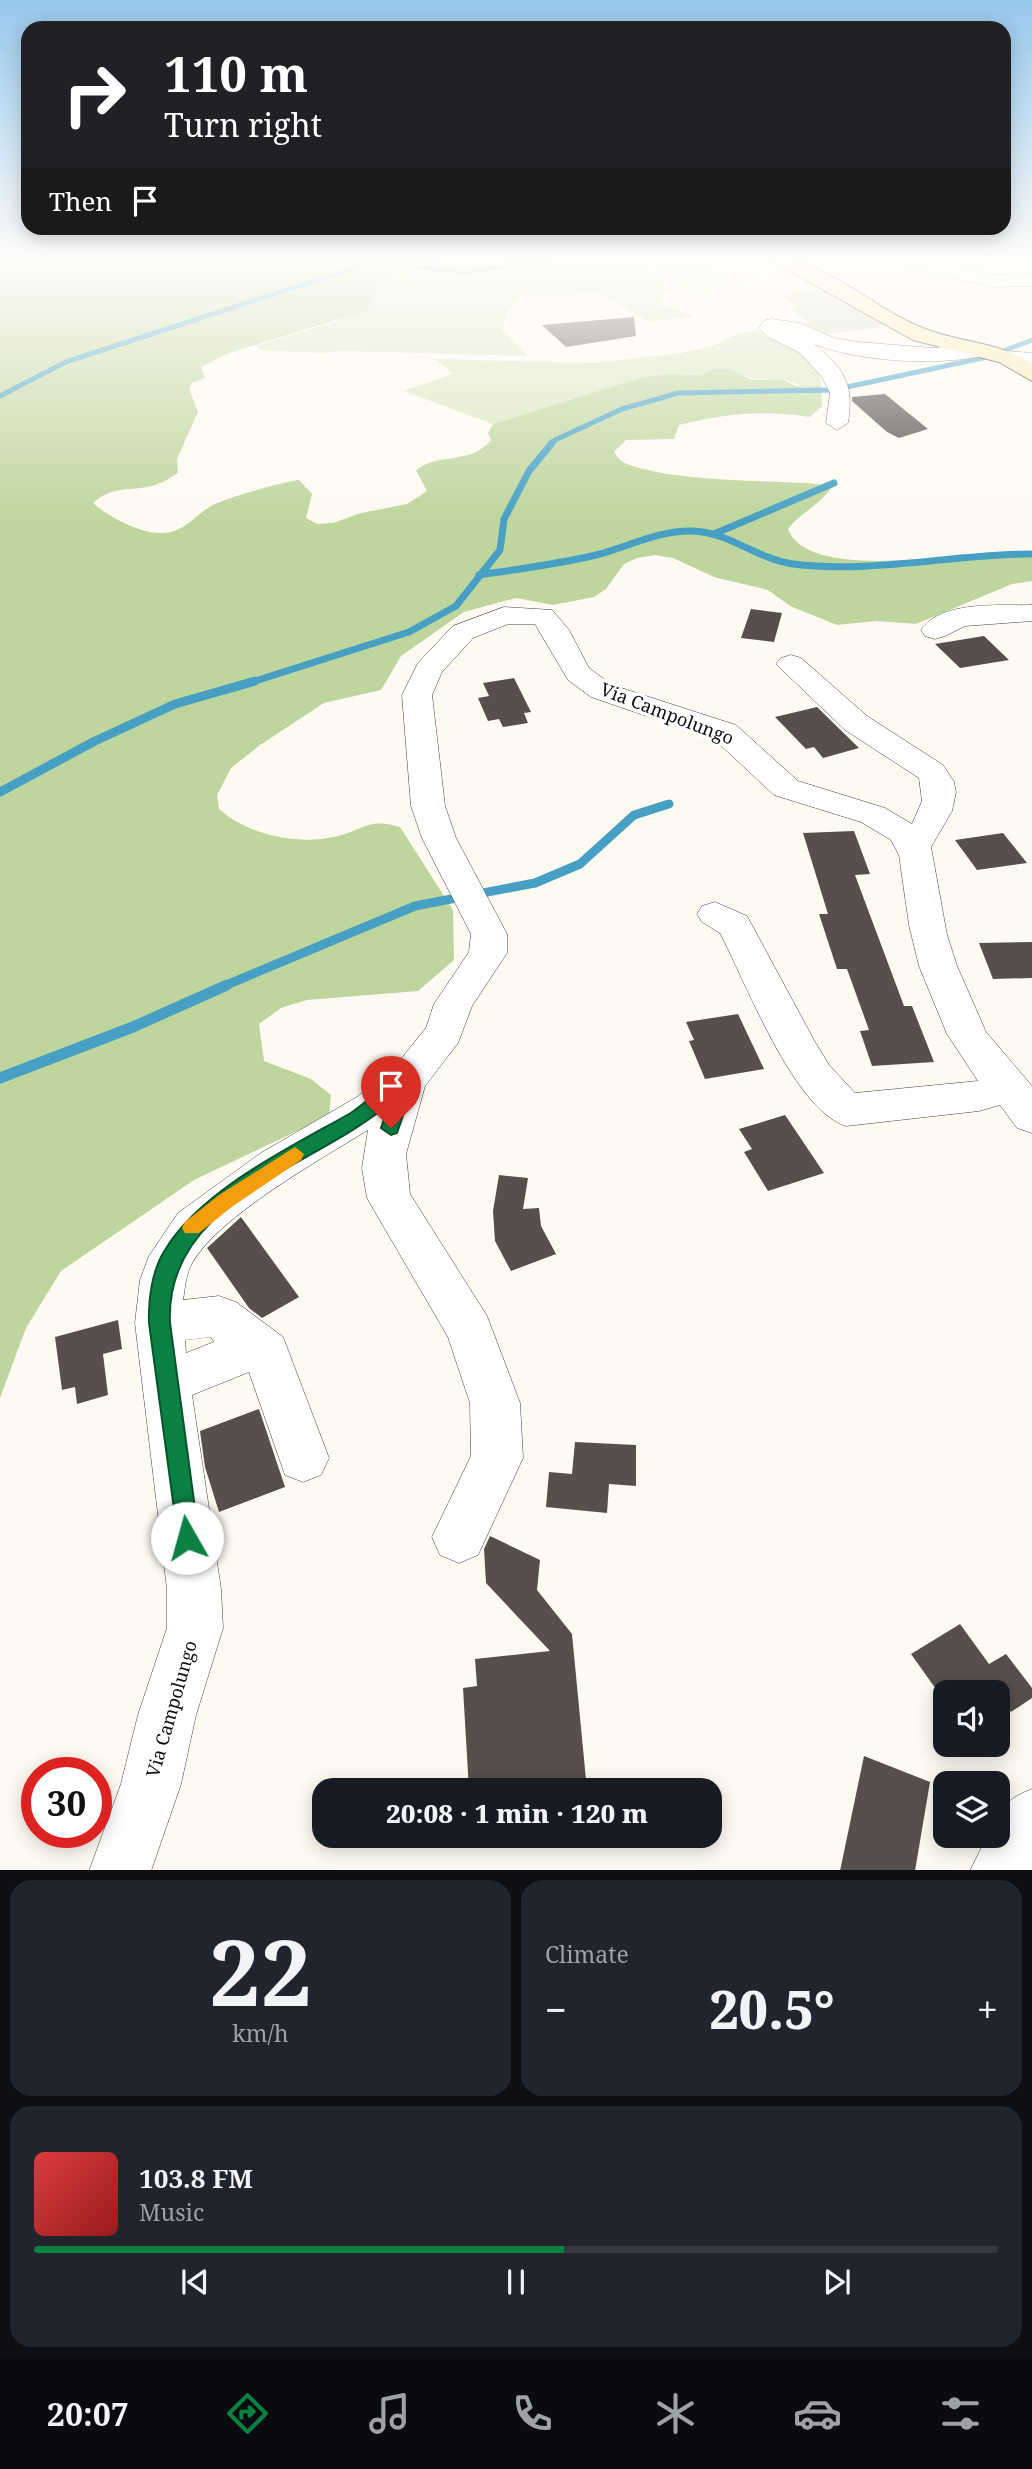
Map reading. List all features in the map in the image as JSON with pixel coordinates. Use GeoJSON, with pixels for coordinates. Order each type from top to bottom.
{"type":"FeatureCollection","features":[{"type":"Feature","properties":{"kind":"main road"},"geometry":{"type":"LineString","coordinates":[[961,345],[1007,357],[1032,374]]}},
{"type":"Feature","properties":{"kind":"street"},"geometry":{"type":"LineString","coordinates":[[802,345],[827,370],[841,392],[837,423]]}},
{"type":"Feature","properties":{"kind":"street"},"geometry":{"type":"LineString","coordinates":[[841,345],[955,355],[983,351]]}},
{"type":"Feature","properties":{"kind":"street"},"geometry":{"type":"LineString","coordinates":[[1007,357],[1032,359]]}},
{"type":"Feature","properties":{"kind":"street","name":"Via Campolungo"},"geometry":{"type":"LineString","coordinates":[[120,1870],[151,1784],[167,1715],[195,1628],[194,1589],[159,1323],[163,1280],[172,1256],[194,1226],[276,1165],[372,1108],[406,1081],[444,1033],[453,1004],[488,953],[489,934],[439,838],[428,806],[417,695],[428,669],[463,632],[485,621],[519,613],[542,616],[556,630],[566,655],[584,679],[593,685],[661,713],[725,732],[745,745],[756,761],[784,787],[886,820],[914,848]]}},
{"type":"Feature","properties":{"kind":"street"},"geometry":{"type":"LineString","coordinates":[[934,630],[939,624],[952,619],[1032,613]]}},
{"type":"Feature","properties":{"kind":"street"},"geometry":{"type":"LineString","coordinates":[[792,664],[856,723],[932,772],[939,782],[939,804],[914,848],[924,910],[937,962],[972,1044],[1032,1117]]}},
{"type":"Feature","properties":{"kind":"street"},"geometry":{"type":"LineString","coordinates":[[715,914],[734,925],[800,1050],[836,1104],[846,1110],[979,1096],[1006,1087]]}},
{"type":"Feature","properties":{"kind":"street"},"geometry":{"type":"LineString","coordinates":[[406,1081],[383,1152],[382,1179],[389,1198],[470,1331],[495,1404],[496,1458],[460,1537]]}},
{"type":"Feature","properties":{"kind":"street"},"geometry":{"type":"LineString","coordinates":[[159,1323],[219,1316],[266,1352],[303,1458]]}},
{"type":"Feature","properties":{"kind":"street"},"geometry":{"type":"LineString","coordinates":[[166,1383],[234,1356],[241,1332]]}},
{"type":"Feature","properties":{"kind":"street"},"geometry":{"type":"LineString","coordinates":[[1002,1870],[1032,1819]]}},
{"type":"Feature","properties":{"kind":"green space"},"geometry":{"type":"Polygon","coordinates":[[[0,345],[254,345],[229,353],[201,367],[205,378],[192,383],[189,389],[198,412],[177,459],[178,473],[155,485],[107,494],[93,503],[119,520],[151,532],[171,532],[218,503],[299,480],[312,494],[306,518],[317,524],[333,523],[361,513],[407,504],[427,491],[416,470],[435,461],[465,456],[483,448],[491,440],[488,433],[493,424],[643,377],[668,374],[702,375],[713,369],[729,369],[752,380],[781,379],[796,386],[821,386],[822,406],[810,417],[744,414],[679,425],[674,439],[626,440],[614,452],[627,464],[672,475],[817,484],[831,488],[788,529],[800,545],[820,554],[877,561],[983,553],[1032,555],[1032,581],[1012,584],[916,624],[876,621],[837,625],[790,606],[768,590],[714,577],[673,558],[655,555],[637,558],[624,564],[606,589],[594,597],[553,605],[516,598],[464,612],[401,656],[381,690],[324,703],[260,745],[231,768],[217,795],[219,809],[244,826],[259,832],[307,840],[338,836],[381,823],[400,827],[453,910],[454,960],[418,991],[307,1000],[281,1008],[259,1024],[264,1061],[311,1079],[331,1095],[329,1116],[194,1180],[61,1271],[26,1328],[0,1398],[0,345]]]}},
{"type":"Feature","properties":{"kind":"green space"},"geometry":{"type":"Polygon","coordinates":[[[517,345],[528,356],[343,351],[320,353],[260,350],[256,346],[517,345]]]}},
{"type":"Feature","properties":{"kind":"green space"},"geometry":{"type":"Polygon","coordinates":[[[714,345],[792,345],[816,366],[821,386],[809,387],[784,380],[748,377],[729,369],[702,375],[668,374],[643,377],[493,424],[404,391],[453,374],[435,359],[595,363],[682,353],[714,345]]]}},
{"type":"Feature","properties":{"kind":"building"},"geometry":{"type":"Polygon","coordinates":[[[885,394],[928,429],[899,438],[887,432],[852,401],[852,397],[885,394]]]}},
{"type":"Feature","properties":{"kind":"building"},"geometry":{"type":"Polygon","coordinates":[[[751,609],[782,613],[774,642],[741,638],[751,609]]]}},
{"type":"Feature","properties":{"kind":"building"},"geometry":{"type":"Polygon","coordinates":[[[984,636],[1009,660],[960,668],[935,644],[984,636]]]}},
{"type":"Feature","properties":{"kind":"building"},"geometry":{"type":"Polygon","coordinates":[[[514,678],[531,712],[524,713],[528,723],[503,727],[499,719],[488,721],[478,698],[489,696],[483,683],[514,678]]]}},
{"type":"Feature","properties":{"kind":"building"},"geometry":{"type":"Polygon","coordinates":[[[817,707],[859,748],[823,758],[814,747],[806,749],[775,717],[817,707]]]}},
{"type":"Feature","properties":{"kind":"building"},"geometry":{"type":"Polygon","coordinates":[[[854,831],[870,874],[855,875],[904,1006],[912,1006],[934,1062],[872,1066],[860,1031],[869,1030],[847,969],[837,969],[819,914],[828,914],[803,833],[854,831]]]}},
{"type":"Feature","properties":{"kind":"building"},"geometry":{"type":"Polygon","coordinates":[[[1003,833],[1027,863],[977,870],[955,840],[1003,833]]]}},
{"type":"Feature","properties":{"kind":"building"},"geometry":{"type":"Polygon","coordinates":[[[1032,942],[1032,978],[993,979],[979,943],[1032,942]]]}},
{"type":"Feature","properties":{"kind":"building"},"geometry":{"type":"Polygon","coordinates":[[[738,1014],[764,1069],[705,1079],[689,1041],[694,1040],[686,1022],[738,1014]]]}},
{"type":"Feature","properties":{"kind":"building"},"geometry":{"type":"Polygon","coordinates":[[[785,1115],[824,1173],[768,1191],[744,1152],[752,1149],[739,1129],[785,1115]]]}},
{"type":"Feature","properties":{"kind":"building"},"geometry":{"type":"Polygon","coordinates":[[[499,1175],[528,1178],[523,1209],[539,1208],[541,1226],[556,1254],[511,1271],[495,1241],[493,1211],[499,1175]]]}},
{"type":"Feature","properties":{"kind":"building"},"geometry":{"type":"Polygon","coordinates":[[[241,1217],[299,1297],[262,1318],[249,1308],[207,1248],[241,1217]]]}},
{"type":"Feature","properties":{"kind":"building"},"geometry":{"type":"Polygon","coordinates":[[[118,1320],[122,1349],[103,1354],[108,1395],[77,1404],[75,1387],[62,1390],[55,1337],[118,1320]]]}},
{"type":"Feature","properties":{"kind":"building"},"geometry":{"type":"Polygon","coordinates":[[[259,1409],[285,1487],[219,1512],[205,1467],[200,1431],[259,1409]]]}},
{"type":"Feature","properties":{"kind":"building"},"geometry":{"type":"Polygon","coordinates":[[[575,1442],[636,1445],[636,1486],[609,1484],[607,1513],[546,1507],[549,1472],[572,1474],[575,1442]]]}},
{"type":"Feature","properties":{"kind":"building"},"geometry":{"type":"Polygon","coordinates":[[[490,1536],[540,1560],[537,1590],[572,1634],[586,1778],[468,1778],[463,1688],[477,1686],[475,1659],[550,1651],[486,1583],[484,1549],[490,1536]]]}},
{"type":"Feature","properties":{"kind":"building"},"geometry":{"type":"Polygon","coordinates":[[[960,1624],[989,1664],[1006,1654],[1032,1688],[1032,1698],[1011,1712],[1010,1680],[933,1680],[933,1685],[911,1654],[960,1624]]]}},
{"type":"Feature","properties":{"kind":"building"},"geometry":{"type":"Polygon","coordinates":[[[864,1756],[930,1782],[915,1870],[840,1870],[864,1756]]]}},
{"type":"Feature","properties":{"kind":"waterway"},"geometry":{"type":"LineString","coordinates":[[0,396],[66,362],[117,345]]}},
{"type":"Feature","properties":{"kind":"waterway"},"geometry":{"type":"LineString","coordinates":[[1001,352],[1018,345]]}},
{"type":"Feature","properties":{"kind":"waterway"},"geometry":{"type":"LineString","coordinates":[[847,387],[992,356]]}},
{"type":"Feature","properties":{"kind":"waterway"},"geometry":{"type":"LineString","coordinates":[[551,445],[555,440],[622,409],[678,393],[832,390]]}},
{"type":"Feature","properties":{"kind":"waterway"},"geometry":{"type":"LineString","coordinates":[[481,575],[500,550],[504,519],[529,471],[552,443]]}},
{"type":"Feature","properties":{"kind":"waterway"},"geometry":{"type":"LineString","coordinates":[[714,534],[834,483]]}},
{"type":"Feature","properties":{"kind":"waterway"},"geometry":{"type":"LineString","coordinates":[[481,575],[585,558],[680,531],[705,532],[780,561],[823,566],[853,567],[1032,554]]}},
{"type":"Feature","properties":{"kind":"waterway"},"geometry":{"type":"LineString","coordinates":[[249,683],[409,632],[456,606],[481,575]]}},
{"type":"Feature","properties":{"kind":"waterway"},"geometry":{"type":"LineString","coordinates":[[0,792],[95,741],[175,704],[255,681]]}},
{"type":"Feature","properties":{"kind":"waterway"},"geometry":{"type":"LineString","coordinates":[[224,986],[415,906],[535,883],[580,864],[634,815],[669,804]]}},
{"type":"Feature","properties":{"kind":"waterway"},"geometry":{"type":"LineString","coordinates":[[0,1078],[133,1027],[227,985]]}},
{"type":"Feature","properties":{"kind":"slow traffic"},"geometry":{"type":"LineString","coordinates":[[192,1228],[226,1200],[295,1154]]}},
{"type":"Feature","properties":{"kind":"route"},"geometry":{"type":"LineString","coordinates":[[187,1538],[159,1323],[163,1280],[172,1256],[194,1226],[226,1200],[276,1165],[372,1108],[406,1081],[391,1128]]}}]}
